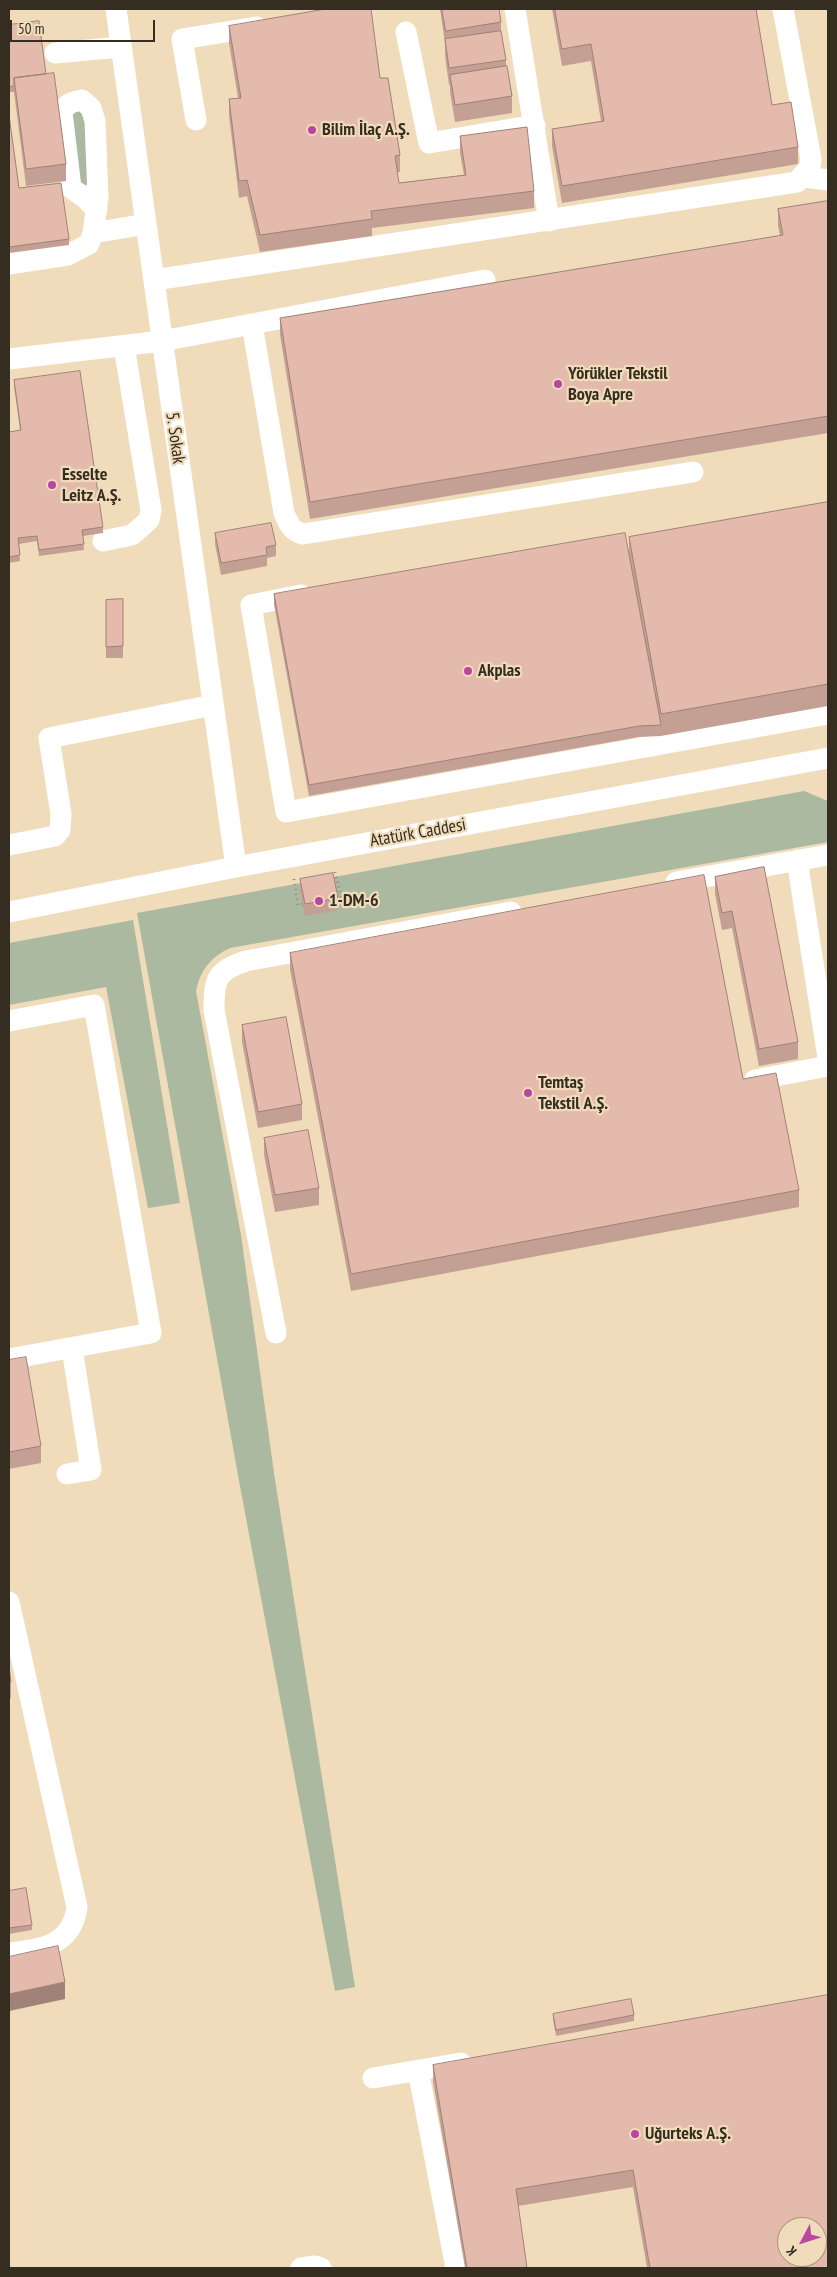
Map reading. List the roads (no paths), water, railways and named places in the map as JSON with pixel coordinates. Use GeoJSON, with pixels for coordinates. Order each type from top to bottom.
{"type":"FeatureCollection","features":[{"type":"Feature","properties":{"kind":"street","name":"5. Sokak"},"geometry":{"type":"LineString","coordinates":[[116,9],[236,867]]}},
{"type":"Feature","properties":{"kind":"street"},"geometry":{"type":"LineString","coordinates":[[515,9],[549,221]]}},
{"type":"Feature","properties":{"kind":"street"},"geometry":{"type":"LineString","coordinates":[[154,280],[797,182],[804,177],[810,167],[811,159],[783,9]]}},
{"type":"Feature","properties":{"kind":"street"},"geometry":{"type":"LineString","coordinates":[[196,120],[182,39],[278,23]]}},
{"type":"Feature","properties":{"kind":"street"},"geometry":{"type":"LineString","coordinates":[[406,32],[429,143],[535,125]]}},
{"type":"Feature","properties":{"kind":"street"},"geometry":{"type":"LineString","coordinates":[[55,52],[122,47]]}},
{"type":"Feature","properties":{"kind":"street"},"geometry":{"type":"LineString","coordinates":[[804,177],[828,180]]}},
{"type":"Feature","properties":{"kind":"street"},"geometry":{"type":"LineString","coordinates":[[9,264],[68,255],[88,244],[93,234],[97,210]]}},
{"type":"Feature","properties":{"kind":"street"},"geometry":{"type":"LineString","coordinates":[[93,234],[146,224]]}},
{"type":"Feature","properties":{"kind":"street"},"geometry":{"type":"LineString","coordinates":[[9,359],[162,341],[485,280]]}},
{"type":"Feature","properties":{"kind":"street"},"geometry":{"type":"LineString","coordinates":[[252,324],[284,514],[289,526],[295,532],[303,534],[693,472]]}},
{"type":"Feature","properties":{"kind":"street"},"geometry":{"type":"LineString","coordinates":[[103,541],[132,535],[150,520],[151,510],[124,346]]}},
{"type":"Feature","properties":{"kind":"street"},"geometry":{"type":"LineString","coordinates":[[148,494],[182,488]]}},
{"type":"Feature","properties":{"kind":"street"},"geometry":{"type":"LineString","coordinates":[[318,592],[251,605],[286,812],[828,714]]}},
{"type":"Feature","properties":{"kind":"street"},"geometry":{"type":"LineString","coordinates":[[9,845],[55,836],[60,830],[61,814],[49,738],[213,704]]}},
{"type":"Feature","properties":{"kind":"street","name":"Atatürk Caddesi"},"geometry":{"type":"LineString","coordinates":[[9,912],[236,867],[823,763]]}},
{"type":"Feature","properties":{"kind":"street"},"geometry":{"type":"LineString","coordinates":[[660,885],[828,855]]}},
{"type":"Feature","properties":{"kind":"street"},"geometry":{"type":"LineString","coordinates":[[797,860],[828,1058]]}},
{"type":"Feature","properties":{"kind":"street"},"geometry":{"type":"LineString","coordinates":[[276,1334],[214,1010],[214,987],[221,973],[228,967],[246,960],[533,908]]}},
{"type":"Feature","properties":{"kind":"street"},"geometry":{"type":"LineString","coordinates":[[9,1021],[94,1005],[151,1333],[9,1359]]}},
{"type":"Feature","properties":{"kind":"street"},"geometry":{"type":"LineString","coordinates":[[755,1080],[828,1066]]}},
{"type":"Feature","properties":{"kind":"street"},"geometry":{"type":"LineString","coordinates":[[67,1474],[91,1470],[72,1348]]}},
{"type":"Feature","properties":{"kind":"street"},"geometry":{"type":"LineString","coordinates":[[9,1602],[77,1907],[75,1922],[54,1943],[9,1953]]}},
{"type":"Feature","properties":{"kind":"street"},"geometry":{"type":"LineString","coordinates":[[373,2078],[477,2060]]}},
{"type":"Feature","properties":{"kind":"street"},"geometry":{"type":"LineString","coordinates":[[418,2070],[456,2268]]}},
{"type":"Feature","properties":{"kind":"street"},"geometry":{"type":"LineString","coordinates":[[300,2268],[315,2266],[321,2268]]}},
{"type":"Feature","properties":{"kind":"place","name":"Bilim İlaç A.Ş."},"geometry":{"type":"Point","coordinates":[312,130]}},
{"type":"Feature","properties":{"kind":"place","name":"Yörükler Tekstil Boya Apre"},"geometry":{"type":"Point","coordinates":[558,384]}},
{"type":"Feature","properties":{"kind":"place","name":"Esselte Leitz A.Ş."},"geometry":{"type":"Point","coordinates":[52,485]}},
{"type":"Feature","properties":{"kind":"place","name":"Akplas"},"geometry":{"type":"Point","coordinates":[468,671]}},
{"type":"Feature","properties":{"kind":"place","name":"1-DM-6"},"geometry":{"type":"Point","coordinates":[319,901]}},
{"type":"Feature","properties":{"kind":"place","name":"Temtaş Tekstil A.Ş."},"geometry":{"type":"Point","coordinates":[528,1093]}},
{"type":"Feature","properties":{"kind":"place","name":"Uğurteks A.Ş."},"geometry":{"type":"Point","coordinates":[635,2134]}}]}
